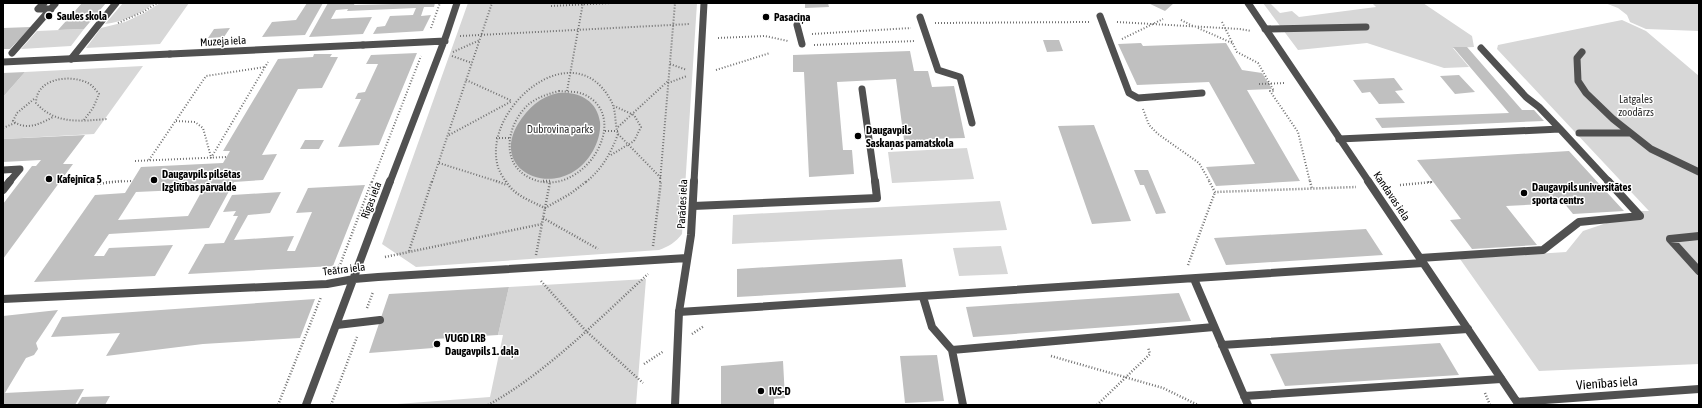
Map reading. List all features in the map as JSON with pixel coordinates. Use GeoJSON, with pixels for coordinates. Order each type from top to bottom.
{"type":"FeatureCollection","features":[{"type":"Feature","properties":{"kind":"street"},"geometry":{"type":"LineString","coordinates":[[12,53],[53,6],[38,9],[44,3]]}},
{"type":"Feature","properties":{"kind":"street"},"geometry":{"type":"LineString","coordinates":[[71,59],[116,3]]}},
{"type":"Feature","properties":{"kind":"street","name":"Rīgas iela"},"geometry":{"type":"LineString","coordinates":[[306,405],[446,39],[457,3]]}},
{"type":"Feature","properties":{"kind":"street","name":"Parādes iela"},"geometry":{"type":"LineString","coordinates":[[675,405],[679,312],[691,235],[704,3]]}},
{"type":"Feature","properties":{"kind":"street","name":"Kandavas iela"},"geometry":{"type":"LineString","coordinates":[[1248,3],[1422,260],[1517,404]]}},
{"type":"Feature","properties":{"kind":"street"},"geometry":{"type":"LineString","coordinates":[[920,17],[938,70],[960,77],[972,123]]}},
{"type":"Feature","properties":{"kind":"street"},"geometry":{"type":"LineString","coordinates":[[1101,19],[1128,93],[1138,98],[1202,94]]}},
{"type":"Feature","properties":{"kind":"street"},"geometry":{"type":"LineString","coordinates":[[797,25],[802,44]]}},
{"type":"Feature","properties":{"kind":"street"},"geometry":{"type":"LineString","coordinates":[[1263,27],[1366,27]]}},
{"type":"Feature","properties":{"kind":"street","name":"Muzeja iela"},"geometry":{"type":"LineString","coordinates":[[3,62],[426,42],[446,39]]}},
{"type":"Feature","properties":{"kind":"street"},"geometry":{"type":"LineString","coordinates":[[679,312],[1182,280],[1543,250],[1579,222],[1640,216],[1560,129],[1539,107],[1526,98],[1481,48]]}},
{"type":"Feature","properties":{"kind":"street"},"geometry":{"type":"LineString","coordinates":[[1582,52],[1577,58],[1578,81],[1586,93],[1613,119],[1651,149],[1699,172]]}},
{"type":"Feature","properties":{"kind":"street"},"geometry":{"type":"LineString","coordinates":[[693,206],[877,198],[862,89]]}},
{"type":"Feature","properties":{"kind":"street"},"geometry":{"type":"LineString","coordinates":[[1339,139],[1560,129]]}},
{"type":"Feature","properties":{"kind":"street"},"geometry":{"type":"LineString","coordinates":[[1579,133],[1630,133]]}},
{"type":"Feature","properties":{"kind":"street"},"geometry":{"type":"LineString","coordinates":[[3,170],[20,169],[3,190]]}},
{"type":"Feature","properties":{"kind":"street"},"geometry":{"type":"LineString","coordinates":[[1699,236],[1670,239],[1699,271]]}},
{"type":"Feature","properties":{"kind":"street","name":"Teātra iela"},"geometry":{"type":"LineString","coordinates":[[3,299],[327,284],[354,279],[687,258]]}},
{"type":"Feature","properties":{"kind":"street"},"geometry":{"type":"LineString","coordinates":[[1194,279],[1246,401],[1501,379]]}},
{"type":"Feature","properties":{"kind":"street"},"geometry":{"type":"LineString","coordinates":[[923,296],[932,327],[952,350],[963,405]]}},
{"type":"Feature","properties":{"kind":"street"},"geometry":{"type":"LineString","coordinates":[[337,325],[380,320]]}},
{"type":"Feature","properties":{"kind":"street"},"geometry":{"type":"LineString","coordinates":[[952,350],[1214,327]]}},
{"type":"Feature","properties":{"kind":"street"},"geometry":{"type":"LineString","coordinates":[[1222,345],[1468,329]]}},
{"type":"Feature","properties":{"kind":"street","name":"Vienības iela"},"geometry":{"type":"LineString","coordinates":[[1517,404],[1699,389]]}},
{"type":"Feature","properties":{"kind":"path"},"geometry":{"type":"LineString","coordinates":[[97,27],[108,26],[131,18],[157,3]]}},
{"type":"Feature","properties":{"kind":"path"},"geometry":{"type":"LineString","coordinates":[[340,265],[440,3]]}},
{"type":"Feature","properties":{"kind":"path"},"geometry":{"type":"LineString","coordinates":[[409,251],[492,3]]}},
{"type":"Feature","properties":{"kind":"path"},"geometry":{"type":"LineString","coordinates":[[551,3],[551,6],[610,3]]}},
{"type":"Feature","properties":{"kind":"path"},"geometry":{"type":"LineString","coordinates":[[653,251],[661,178],[675,3]]}},
{"type":"Feature","properties":{"kind":"path"},"geometry":{"type":"LineString","coordinates":[[566,91],[583,4]]}},
{"type":"Feature","properties":{"kind":"path"},"geometry":{"type":"LineString","coordinates":[[800,34],[923,27],[930,23],[1101,19],[1153,24],[1240,29],[1258,34]]}},
{"type":"Feature","properties":{"kind":"path"},"geometry":{"type":"LineString","coordinates":[[1110,45],[1163,19]]}},
{"type":"Feature","properties":{"kind":"path"},"geometry":{"type":"LineString","coordinates":[[1181,20],[1232,43]]}},
{"type":"Feature","properties":{"kind":"path"},"geometry":{"type":"LineString","coordinates":[[1222,22],[1237,52],[1258,63],[1274,91],[1270,91],[1298,132],[1312,189]]}},
{"type":"Feature","properties":{"kind":"path"},"geometry":{"type":"LineString","coordinates":[[446,39],[482,34],[691,24]]}},
{"type":"Feature","properties":{"kind":"path"},"geometry":{"type":"LineString","coordinates":[[718,38],[765,36],[809,46],[928,40]]}},
{"type":"Feature","properties":{"kind":"path"},"geometry":{"type":"LineString","coordinates":[[472,63],[447,55],[480,40]]}},
{"type":"Feature","properties":{"kind":"path"},"geometry":{"type":"LineString","coordinates":[[211,158],[275,49]]}},
{"type":"Feature","properties":{"kind":"path"},"geometry":{"type":"LineString","coordinates":[[716,70],[770,52]]}},
{"type":"Feature","properties":{"kind":"path"},"geometry":{"type":"LineString","coordinates":[[670,64],[689,71]]}},
{"type":"Feature","properties":{"kind":"path"},"geometry":{"type":"LineString","coordinates":[[149,160],[206,76],[265,67]]}},
{"type":"Feature","properties":{"kind":"path"},"geometry":{"type":"LineString","coordinates":[[448,135],[513,102],[543,80],[571,71],[588,77],[599,84],[609,96],[613,105],[618,131],[629,145],[661,178]]}},
{"type":"Feature","properties":{"kind":"path"},"geometry":{"type":"LineString","coordinates":[[545,208],[578,190],[598,171],[610,155],[618,131],[633,113],[668,82],[692,74]]}},
{"type":"Feature","properties":{"kind":"path"},"geometry":{"type":"LineString","coordinates":[[1259,84],[1289,82],[1285,76]]}},
{"type":"Feature","properties":{"kind":"path"},"geometry":{"type":"LineString","coordinates":[[15,123],[13,121],[17,114],[34,99],[36,93],[42,87],[52,80],[66,78],[86,81],[92,84],[99,94],[96,104],[84,120]]}},
{"type":"Feature","properties":{"kind":"path"},"geometry":{"type":"LineString","coordinates":[[466,80],[513,102]]}},
{"type":"Feature","properties":{"kind":"path"},"geometry":{"type":"LineString","coordinates":[[566,91],[582,93],[596,102],[602,111],[605,131],[603,141],[592,161],[571,177],[550,182],[533,180],[520,171],[511,157],[508,148],[509,138],[518,117],[526,107],[536,99],[548,94],[566,91]]}},
{"type":"Feature","properties":{"kind":"path"},"geometry":{"type":"LineString","coordinates":[[1138,98],[1149,125],[1158,134],[1199,163],[1215,192],[1182,280]]}},
{"type":"Feature","properties":{"kind":"path"},"geometry":{"type":"LineString","coordinates":[[34,99],[37,106],[53,117],[65,120],[108,119]]}},
{"type":"Feature","properties":{"kind":"path"},"geometry":{"type":"LineString","coordinates":[[513,102],[503,119],[496,138],[494,148],[495,163],[499,174],[507,185],[515,192],[545,208]]}},
{"type":"Feature","properties":{"kind":"path"},"geometry":{"type":"LineString","coordinates":[[610,155],[629,145],[638,136],[642,127],[638,117],[633,113],[613,105]]}},
{"type":"Feature","properties":{"kind":"path"},"geometry":{"type":"LineString","coordinates":[[3,128],[15,123],[22,126],[28,126],[53,117]]}},
{"type":"Feature","properties":{"kind":"path"},"geometry":{"type":"LineString","coordinates":[[176,121],[195,122],[203,128],[211,158]]}},
{"type":"Feature","properties":{"kind":"path"},"geometry":{"type":"LineString","coordinates":[[605,131],[618,131]]}},
{"type":"Feature","properties":{"kind":"path"},"geometry":{"type":"LineString","coordinates":[[496,138],[509,138]]}},
{"type":"Feature","properties":{"kind":"path"},"geometry":{"type":"LineString","coordinates":[[135,161],[226,157]]}},
{"type":"Feature","properties":{"kind":"path"},"geometry":{"type":"LineString","coordinates":[[438,163],[507,185]]}},
{"type":"Feature","properties":{"kind":"path"},"geometry":{"type":"LineString","coordinates":[[97,184],[132,180]]}},
{"type":"Feature","properties":{"kind":"path"},"geometry":{"type":"LineString","coordinates":[[1215,192],[1359,187],[1355,180]]}},
{"type":"Feature","properties":{"kind":"path"},"geometry":{"type":"LineString","coordinates":[[535,259],[550,182]]}},
{"type":"Feature","properties":{"kind":"path"},"geometry":{"type":"LineString","coordinates":[[1400,185],[1433,182]]}},
{"type":"Feature","properties":{"kind":"path"},"geometry":{"type":"LineString","coordinates":[[543,218],[622,262]]}},
{"type":"Feature","properties":{"kind":"path"},"geometry":{"type":"LineString","coordinates":[[385,257],[542,224]]}},
{"type":"Feature","properties":{"kind":"path"},"geometry":{"type":"LineString","coordinates":[[488,405],[497,401],[532,376],[586,331],[652,271]]}},
{"type":"Feature","properties":{"kind":"path"},"geometry":{"type":"LineString","coordinates":[[540,280],[586,331],[643,383]]}},
{"type":"Feature","properties":{"kind":"path"},"geometry":{"type":"LineString","coordinates":[[331,405],[373,291]]}},
{"type":"Feature","properties":{"kind":"path"},"geometry":{"type":"LineString","coordinates":[[278,405],[322,294]]}},
{"type":"Feature","properties":{"kind":"path"},"geometry":{"type":"LineString","coordinates":[[691,335],[704,326]]}},
{"type":"Feature","properties":{"kind":"path"},"geometry":{"type":"LineString","coordinates":[[1097,405],[1150,354],[1144,333]]}},
{"type":"Feature","properties":{"kind":"path"},"geometry":{"type":"LineString","coordinates":[[1025,343],[1045,354],[1163,388],[1198,405]]}},
{"type":"Feature","properties":{"kind":"path"},"geometry":{"type":"LineString","coordinates":[[644,364],[665,351]]}},
{"type":"Feature","properties":{"kind":"green space"},"geometry":{"type":"Polygon","coordinates":[[[123,3],[154,3],[131,17],[105,24],[123,3]]]}},
{"type":"Feature","properties":{"kind":"green space"},"geometry":{"type":"Polygon","coordinates":[[[160,3],[189,3],[160,44],[86,48],[101,28],[125,22],[160,3]]]}},
{"type":"Feature","properties":{"kind":"green space","name":"Dubrovina parks"},"geometry":{"type":"Polygon","coordinates":[[[468,3],[697,3],[682,234],[669,246],[659,250],[416,267],[382,244],[468,3]]]}},
{"type":"Feature","properties":{"kind":"green space"},"geometry":{"type":"Polygon","coordinates":[[[1263,3],[1270,3],[1280,13],[1292,11],[1299,17],[1376,7],[1372,3],[1423,3],[1472,36],[1474,47],[1453,48],[1469,67],[1444,68],[1367,43],[1298,50],[1263,3]]]}},
{"type":"Feature","properties":{"kind":"green space"},"geometry":{"type":"Polygon","coordinates":[[[1605,3],[1699,3],[1699,31],[1646,29],[1630,22],[1627,15],[1618,8],[1605,3]]]}},
{"type":"Feature","properties":{"kind":"green space","name":"Latgales zoodārzs"},"geometry":{"type":"Polygon","coordinates":[[[1622,20],[1646,31],[1699,76],[1699,364],[1539,371],[1460,259],[1566,252],[1583,231],[1642,211],[1649,211],[1497,49],[1498,45],[1622,20]]]}},
{"type":"Feature","properties":{"kind":"green space"},"geometry":{"type":"Polygon","coordinates":[[[84,29],[71,46],[21,49],[37,31],[84,29]]]}},
{"type":"Feature","properties":{"kind":"green space"},"geometry":{"type":"Polygon","coordinates":[[[143,66],[94,134],[3,139],[3,97],[25,72],[143,66]]]}},
{"type":"Feature","properties":{"kind":"green space"},"geometry":{"type":"Polygon","coordinates":[[[967,148],[974,179],[892,183],[888,152],[967,148]]]}},
{"type":"Feature","properties":{"kind":"green space"},"geometry":{"type":"Polygon","coordinates":[[[1000,201],[1007,230],[732,244],[733,215],[1000,201]]]}},
{"type":"Feature","properties":{"kind":"green space"},"geometry":{"type":"Polygon","coordinates":[[[1001,246],[1008,274],[959,276],[953,248],[1001,246]]]}},
{"type":"Feature","properties":{"kind":"green space"},"geometry":{"type":"Polygon","coordinates":[[[646,279],[636,405],[384,405],[490,397],[503,335],[498,335],[509,287],[646,279]]]}},
{"type":"Feature","properties":{"kind":"shaded area"},"geometry":{"type":"Polygon","coordinates":[[[558,93],[579,95],[591,103],[598,114],[600,122],[598,139],[591,154],[578,169],[563,177],[547,179],[532,176],[520,168],[513,157],[511,142],[518,124],[530,108],[540,100],[558,93]]]}},
{"type":"Feature","properties":{"kind":"building"},"geometry":{"type":"Polygon","coordinates":[[[82,3],[106,3],[84,29],[58,30],[82,3]]]}},
{"type":"Feature","properties":{"kind":"building"},"geometry":{"type":"Polygon","coordinates":[[[307,3],[323,3],[305,35],[262,37],[272,22],[296,20],[307,3]]]}},
{"type":"Feature","properties":{"kind":"building"},"geometry":{"type":"Polygon","coordinates":[[[328,3],[355,3],[354,5],[435,3],[434,7],[424,7],[421,16],[431,15],[423,31],[373,34],[377,27],[385,26],[390,16],[413,15],[416,8],[347,11],[348,9],[336,10],[331,19],[372,17],[363,34],[309,37],[328,3]]]}},
{"type":"Feature","properties":{"kind":"building"},"geometry":{"type":"Polygon","coordinates":[[[805,3],[828,3],[829,7],[805,8],[805,3]]]}},
{"type":"Feature","properties":{"kind":"building"},"geometry":{"type":"Polygon","coordinates":[[[1148,3],[1174,3],[1165,11],[1148,3]]]}},
{"type":"Feature","properties":{"kind":"building"},"geometry":{"type":"Polygon","coordinates":[[[31,27],[10,49],[3,49],[3,28],[31,27]]]}},
{"type":"Feature","properties":{"kind":"building"},"geometry":{"type":"Polygon","coordinates":[[[230,28],[224,37],[208,38],[214,29],[230,28]]]}},
{"type":"Feature","properties":{"kind":"building"},"geometry":{"type":"Polygon","coordinates":[[[1043,40],[1059,40],[1063,51],[1047,52],[1043,40]]]}},
{"type":"Feature","properties":{"kind":"building"},"geometry":{"type":"Polygon","coordinates":[[[1141,43],[1143,46],[1226,43],[1242,70],[1262,73],[1272,89],[1247,90],[1300,181],[1216,186],[1206,167],[1255,164],[1209,82],[1137,85],[1118,44],[1141,43]]]}},
{"type":"Feature","properties":{"kind":"building"},"geometry":{"type":"Polygon","coordinates":[[[1453,47],[1467,47],[1522,110],[1534,110],[1544,121],[1382,128],[1375,118],[1509,113],[1453,47]]]}},
{"type":"Feature","properties":{"kind":"building"},"geometry":{"type":"Polygon","coordinates":[[[910,51],[914,71],[928,71],[932,87],[954,86],[965,138],[927,139],[923,141],[904,140],[896,79],[837,82],[843,150],[852,150],[854,174],[809,177],[804,72],[793,72],[793,55],[910,51]]]}},
{"type":"Feature","properties":{"kind":"building"},"geometry":{"type":"Polygon","coordinates":[[[417,53],[379,145],[338,147],[361,99],[355,99],[358,93],[365,92],[378,64],[366,64],[371,55],[417,53]]]}},
{"type":"Feature","properties":{"kind":"building"},"geometry":{"type":"Polygon","coordinates":[[[314,54],[332,54],[330,57],[338,57],[322,88],[298,89],[262,155],[277,154],[263,180],[234,182],[209,228],[109,234],[94,256],[104,256],[109,248],[173,245],[155,276],[34,282],[95,195],[125,193],[141,167],[223,163],[230,151],[223,151],[278,59],[313,57],[314,54]],[[203,189],[136,192],[118,220],[188,216],[203,189]]]}},
{"type":"Feature","properties":{"kind":"building"},"geometry":{"type":"Polygon","coordinates":[[[25,72],[3,97],[3,73],[25,72]]]}},
{"type":"Feature","properties":{"kind":"building"},"geometry":{"type":"Polygon","coordinates":[[[1459,75],[1475,92],[1455,94],[1440,76],[1459,75]]]}},
{"type":"Feature","properties":{"kind":"building"},"geometry":{"type":"Polygon","coordinates":[[[1394,78],[1403,90],[1395,91],[1405,103],[1379,104],[1370,92],[1362,93],[1353,80],[1394,78]]]}},
{"type":"Feature","properties":{"kind":"building"},"geometry":{"type":"Polygon","coordinates":[[[1094,125],[1131,221],[1092,224],[1058,126],[1094,125]]]}},
{"type":"Feature","properties":{"kind":"building"},"geometry":{"type":"Polygon","coordinates":[[[85,135],[63,164],[73,164],[3,259],[3,204],[32,166],[36,166],[41,160],[3,162],[3,139],[85,135]]]}},
{"type":"Feature","properties":{"kind":"building"},"geometry":{"type":"Polygon","coordinates":[[[305,140],[324,140],[319,149],[300,149],[305,140]]]}},
{"type":"Feature","properties":{"kind":"building","name":"Daugavpils universitātes sporta centrs"},"geometry":{"type":"Polygon","coordinates":[[[1569,151],[1624,211],[1573,214],[1564,203],[1506,206],[1537,245],[1472,249],[1450,220],[1461,219],[1417,160],[1569,151]]]}},
{"type":"Feature","properties":{"kind":"building"},"geometry":{"type":"Polygon","coordinates":[[[1134,170],[1148,170],[1166,213],[1156,214],[1144,185],[1140,185],[1134,170]]]}},
{"type":"Feature","properties":{"kind":"building"},"geometry":{"type":"Polygon","coordinates":[[[365,185],[333,266],[188,274],[205,244],[224,243],[238,216],[233,216],[236,211],[223,212],[232,195],[281,192],[270,213],[248,215],[234,240],[294,236],[287,251],[295,251],[312,212],[296,213],[308,188],[365,185]]]}},
{"type":"Feature","properties":{"kind":"building"},"geometry":{"type":"Polygon","coordinates":[[[1366,229],[1383,255],[1226,265],[1214,238],[1366,229]]]}},
{"type":"Feature","properties":{"kind":"building"},"geometry":{"type":"Polygon","coordinates":[[[902,259],[906,287],[737,297],[737,269],[902,259]]]}},
{"type":"Feature","properties":{"kind":"building"},"geometry":{"type":"Polygon","coordinates":[[[509,287],[498,335],[435,339],[433,348],[369,353],[389,294],[509,287]]]}},
{"type":"Feature","properties":{"kind":"building"},"geometry":{"type":"Polygon","coordinates":[[[1179,293],[1191,321],[973,337],[966,307],[1179,293]]]}},
{"type":"Feature","properties":{"kind":"building"},"geometry":{"type":"Polygon","coordinates":[[[315,299],[300,338],[203,344],[106,356],[120,333],[51,337],[62,317],[315,299]]]}},
{"type":"Feature","properties":{"kind":"building"},"geometry":{"type":"Polygon","coordinates":[[[58,310],[36,343],[38,349],[34,355],[26,358],[5,393],[84,389],[75,405],[3,405],[3,316],[58,310]]]}},
{"type":"Feature","properties":{"kind":"building"},"geometry":{"type":"Polygon","coordinates":[[[1440,343],[1459,375],[1285,386],[1270,354],[1440,343]]]}},
{"type":"Feature","properties":{"kind":"building"},"geometry":{"type":"Polygon","coordinates":[[[937,355],[944,401],[905,403],[900,356],[937,355]]]}},
{"type":"Feature","properties":{"kind":"building"},"geometry":{"type":"Polygon","coordinates":[[[783,361],[785,398],[774,399],[774,405],[721,405],[721,366],[783,361]]]}},
{"type":"Feature","properties":{"kind":"building"},"geometry":{"type":"Polygon","coordinates":[[[110,396],[105,405],[77,405],[82,397],[110,396]]]}},
{"type":"Feature","properties":{"kind":"place","name":"Saules skola"},"geometry":{"type":"Point","coordinates":[49,16]}},
{"type":"Feature","properties":{"kind":"place","name":"Pasaciņa"},"geometry":{"type":"Point","coordinates":[766,17]}},
{"type":"Feature","properties":{"kind":"place","name":"Daugavpils Saskaņas pamatskola"},"geometry":{"type":"Point","coordinates":[858,136]}},
{"type":"Feature","properties":{"kind":"place","name":"Kafejnīca 5"},"geometry":{"type":"Point","coordinates":[49,179]}},
{"type":"Feature","properties":{"kind":"place","name":"Daugavpils pilsētas Izglītības pārvalde"},"geometry":{"type":"Point","coordinates":[154,180]}},
{"type":"Feature","properties":{"kind":"place","name":"Daugavpils universitātes sporta centrs"},"geometry":{"type":"Point","coordinates":[1524,193]}},
{"type":"Feature","properties":{"kind":"place","name":"VUGD LRB Daugavpils 1. daļa"},"geometry":{"type":"Point","coordinates":[437,344]}},
{"type":"Feature","properties":{"kind":"place","name":"IVS-D"},"geometry":{"type":"Point","coordinates":[761,391]}}]}
